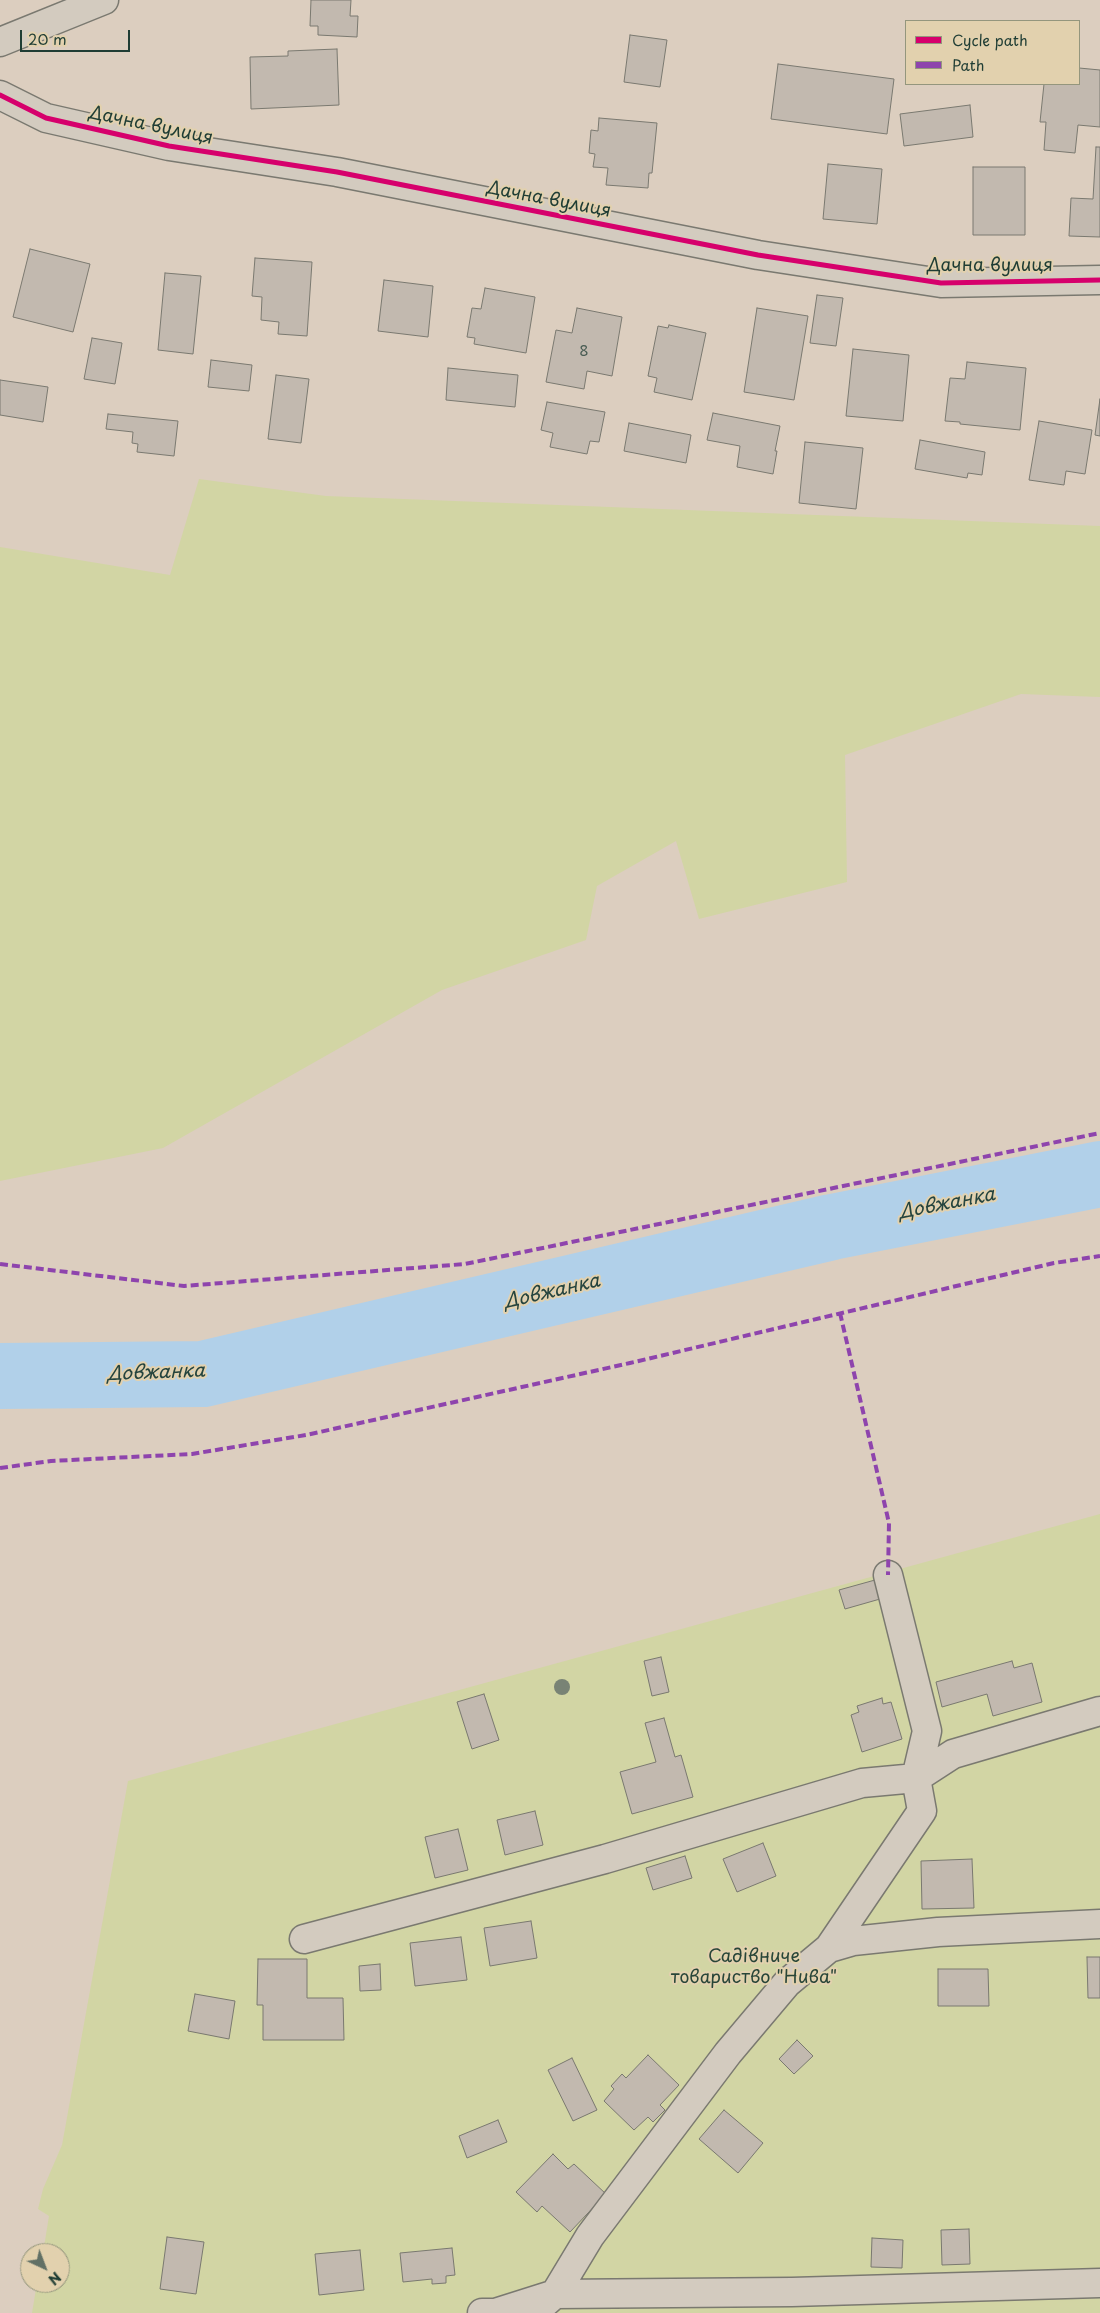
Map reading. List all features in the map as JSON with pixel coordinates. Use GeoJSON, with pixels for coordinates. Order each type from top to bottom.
{"type":"FeatureCollection","features":[{"type":"Feature","properties":{"kind":"street"},"geometry":{"type":"LineString","coordinates":[[0,42],[104,0]]}},
{"type":"Feature","properties":{"kind":"street","name":"Дачна вулиця"},"geometry":{"type":"LineString","coordinates":[[0,95],[46,118],[169,146],[338,172],[758,255],[941,283],[1100,280]]}},
{"type":"Feature","properties":{"kind":"street"},"geometry":{"type":"LineString","coordinates":[[533,2313],[555,2294],[590,2236],[728,2053],[787,1983],[829,1948],[922,1811],[916,1778],[926,1731],[888,1575]]}},
{"type":"Feature","properties":{"kind":"street"},"geometry":{"type":"LineString","coordinates":[[304,1939],[605,1859],[862,1783],[916,1778],[953,1754],[1100,1711]]}},
{"type":"Feature","properties":{"kind":"street"},"geometry":{"type":"LineString","coordinates":[[829,1948],[853,1941],[938,1932],[1100,1924]]}},
{"type":"Feature","properties":{"kind":"street"},"geometry":{"type":"LineString","coordinates":[[482,2313],[494,2313],[555,2294],[792,2292],[1100,2283]]}},
{"type":"Feature","properties":{"kind":"green space"},"geometry":{"type":"Polygon","coordinates":[[[199,479],[326,496],[1100,526],[1100,697],[1021,694],[845,755],[847,882],[699,919],[676,841],[597,886],[586,940],[442,990],[163,1148],[0,1181],[0,547],[170,575],[199,479]]]}},
{"type":"Feature","properties":{"kind":"green space","name":"Садівниче товариство \"Нива\""},"geometry":{"type":"Polygon","coordinates":[[[1100,1514],[1100,2313],[32,2313],[35,2293],[70,2293],[70,2243],[45,2243],[49,2216],[38,2209],[43,2189],[62,2145],[128,1781],[1100,1514]]]}},
{"type":"Feature","properties":{"kind":"building"},"geometry":{"type":"Polygon","coordinates":[[[311,0],[351,0],[350,16],[358,16],[357,37],[318,35],[318,26],[310,26],[311,0]]]}},
{"type":"Feature","properties":{"kind":"building"},"geometry":{"type":"Polygon","coordinates":[[[630,35],[667,40],[660,87],[624,82],[630,35]]]}},
{"type":"Feature","properties":{"kind":"building"},"geometry":{"type":"Polygon","coordinates":[[[337,49],[339,105],[251,109],[250,57],[288,56],[288,51],[337,49]]]}},
{"type":"Feature","properties":{"kind":"building"},"geometry":{"type":"Polygon","coordinates":[[[778,64],[894,79],[887,134],[771,119],[778,64]]]}},
{"type":"Feature","properties":{"kind":"building"},"geometry":{"type":"Polygon","coordinates":[[[1080,68],[1100,70],[1100,127],[1078,125],[1075,153],[1044,150],[1046,122],[1040,122],[1044,85],[1080,85],[1080,68]]]}},
{"type":"Feature","properties":{"kind":"building"},"geometry":{"type":"Polygon","coordinates":[[[970,105],[973,137],[904,146],[900,114],[970,105]]]}},
{"type":"Feature","properties":{"kind":"building"},"geometry":{"type":"Polygon","coordinates":[[[599,118],[657,123],[652,173],[649,173],[648,188],[606,185],[608,168],[593,167],[595,154],[589,153],[591,130],[598,131],[599,118]]]}},
{"type":"Feature","properties":{"kind":"building"},"geometry":{"type":"Polygon","coordinates":[[[1096,147],[1100,147],[1100,237],[1069,236],[1071,198],[1093,199],[1096,147]]]}},
{"type":"Feature","properties":{"kind":"building"},"geometry":{"type":"Polygon","coordinates":[[[828,164],[882,169],[877,224],[823,219],[828,164]]]}},
{"type":"Feature","properties":{"kind":"building"},"geometry":{"type":"Polygon","coordinates":[[[973,167],[1025,167],[1025,235],[973,235],[973,167]]]}},
{"type":"Feature","properties":{"kind":"building"},"geometry":{"type":"Polygon","coordinates":[[[30,249],[90,264],[73,332],[13,317],[30,249]]]}},
{"type":"Feature","properties":{"kind":"building"},"geometry":{"type":"Polygon","coordinates":[[[255,258],[312,262],[307,336],[278,334],[279,322],[261,320],[262,297],[252,296],[255,258]]]}},
{"type":"Feature","properties":{"kind":"building"},"geometry":{"type":"Polygon","coordinates":[[[165,273],[201,276],[193,354],[158,350],[165,273]]]}},
{"type":"Feature","properties":{"kind":"building"},"geometry":{"type":"Polygon","coordinates":[[[384,280],[433,286],[428,337],[378,331],[384,280]]]}},
{"type":"Feature","properties":{"kind":"building"},"geometry":{"type":"Polygon","coordinates":[[[485,288],[535,297],[526,353],[474,344],[475,338],[467,337],[472,308],[481,309],[485,288]]]}},
{"type":"Feature","properties":{"kind":"building"},"geometry":{"type":"Polygon","coordinates":[[[817,295],[843,298],[836,346],[810,343],[817,295]]]}},
{"type":"Feature","properties":{"kind":"building"},"geometry":{"type":"Polygon","coordinates":[[[577,308],[622,317],[612,376],[587,371],[584,389],[546,382],[556,330],[572,333],[577,308]]]}},
{"type":"Feature","properties":{"kind":"building"},"geometry":{"type":"Polygon","coordinates":[[[757,308],[808,316],[794,400],[744,392],[757,308]]]}},
{"type":"Feature","properties":{"kind":"building"},"geometry":{"type":"Polygon","coordinates":[[[669,325],[706,333],[692,400],[654,392],[657,378],[648,376],[658,326],[668,328],[669,325]]]}},
{"type":"Feature","properties":{"kind":"building"},"geometry":{"type":"Polygon","coordinates":[[[92,338],[122,343],[115,384],[84,379],[92,338]]]}},
{"type":"Feature","properties":{"kind":"building"},"geometry":{"type":"Polygon","coordinates":[[[853,349],[909,355],[903,421],[846,416],[853,349]]]}},
{"type":"Feature","properties":{"kind":"building"},"geometry":{"type":"Polygon","coordinates":[[[211,360],[252,365],[249,391],[208,387],[211,360]]]}},
{"type":"Feature","properties":{"kind":"building"},"geometry":{"type":"Polygon","coordinates":[[[967,362],[1026,368],[1020,430],[945,421],[950,378],[965,379],[967,362]]]}},
{"type":"Feature","properties":{"kind":"building"},"geometry":{"type":"Polygon","coordinates":[[[448,368],[518,375],[515,407],[446,400],[448,368]]]}},
{"type":"Feature","properties":{"kind":"building"},"geometry":{"type":"Polygon","coordinates":[[[276,375],[309,379],[301,443],[268,439],[276,375]]]}},
{"type":"Feature","properties":{"kind":"building"},"geometry":{"type":"Polygon","coordinates":[[[0,380],[48,387],[43,422],[0,415],[0,380]]]}},
{"type":"Feature","properties":{"kind":"building"},"geometry":{"type":"Polygon","coordinates":[[[1100,399],[1100,436],[1095,435],[1100,399]]]}},
{"type":"Feature","properties":{"kind":"building"},"geometry":{"type":"Polygon","coordinates":[[[547,402],[605,412],[599,442],[590,441],[587,454],[550,447],[553,433],[541,430],[547,402]]]}},
{"type":"Feature","properties":{"kind":"building"},"geometry":{"type":"Polygon","coordinates":[[[713,413],[780,426],[773,474],[737,467],[740,446],[707,440],[713,413]]]}},
{"type":"Feature","properties":{"kind":"building"},"geometry":{"type":"Polygon","coordinates":[[[108,414],[178,421],[174,456],[137,452],[138,444],[132,443],[133,432],[106,429],[108,414]]]}},
{"type":"Feature","properties":{"kind":"building"},"geometry":{"type":"Polygon","coordinates":[[[1039,421],[1092,430],[1085,474],[1066,471],[1064,485],[1029,480],[1039,421]]]}},
{"type":"Feature","properties":{"kind":"building"},"geometry":{"type":"Polygon","coordinates":[[[629,423],[691,435],[686,463],[624,451],[629,423]]]}},
{"type":"Feature","properties":{"kind":"building"},"geometry":{"type":"Polygon","coordinates":[[[920,440],[985,452],[982,475],[968,473],[967,478],[915,469],[920,440]]]}},
{"type":"Feature","properties":{"kind":"building"},"geometry":{"type":"Polygon","coordinates":[[[805,442],[863,448],[856,509],[799,503],[805,442]]]}},
{"type":"Feature","properties":{"kind":"building"},"geometry":{"type":"Polygon","coordinates":[[[875,1580],[880,1599],[845,1609],[839,1590],[875,1580]]]}},
{"type":"Feature","properties":{"kind":"building"},"geometry":{"type":"Polygon","coordinates":[[[661,1657],[669,1692],[652,1696],[644,1661],[661,1657]]]}},
{"type":"Feature","properties":{"kind":"building"},"geometry":{"type":"Polygon","coordinates":[[[1012,1661],[1014,1668],[1032,1663],[1042,1702],[993,1716],[987,1694],[942,1707],[936,1682],[1012,1661]]]}},
{"type":"Feature","properties":{"kind":"building"},"geometry":{"type":"Polygon","coordinates":[[[484,1694],[499,1740],[472,1749],[457,1702],[484,1694]]]}},
{"type":"Feature","properties":{"kind":"building"},"geometry":{"type":"Polygon","coordinates":[[[882,1698],[883,1704],[891,1702],[902,1739],[862,1752],[851,1715],[859,1712],[857,1706],[882,1698]]]}},
{"type":"Feature","properties":{"kind":"building"},"geometry":{"type":"Polygon","coordinates":[[[664,1718],[675,1757],[681,1755],[693,1797],[632,1814],[620,1772],[656,1762],[645,1723],[664,1718]]]}},
{"type":"Feature","properties":{"kind":"building"},"geometry":{"type":"Polygon","coordinates":[[[535,1811],[543,1845],[505,1855],[497,1820],[535,1811]]]}},
{"type":"Feature","properties":{"kind":"building"},"geometry":{"type":"Polygon","coordinates":[[[458,1829],[468,1870],[435,1878],[425,1837],[458,1829]]]}},
{"type":"Feature","properties":{"kind":"building"},"geometry":{"type":"Polygon","coordinates":[[[763,1843],[776,1876],[737,1892],[723,1859],[763,1843]]]}},
{"type":"Feature","properties":{"kind":"building"},"geometry":{"type":"Polygon","coordinates":[[[685,1856],[692,1878],[653,1890],[646,1868],[685,1856]]]}},
{"type":"Feature","properties":{"kind":"building"},"geometry":{"type":"Polygon","coordinates":[[[972,1859],[974,1908],[922,1909],[921,1861],[972,1859]]]}},
{"type":"Feature","properties":{"kind":"building"},"geometry":{"type":"Polygon","coordinates":[[[531,1921],[537,1958],[490,1966],[484,1928],[531,1921]]]}},
{"type":"Feature","properties":{"kind":"building"},"geometry":{"type":"Polygon","coordinates":[[[461,1937],[467,1980],[415,1986],[410,1943],[461,1937]]]}},
{"type":"Feature","properties":{"kind":"building"},"geometry":{"type":"Polygon","coordinates":[[[1087,1957],[1100,1957],[1100,1998],[1088,1998],[1087,1957]]]}},
{"type":"Feature","properties":{"kind":"building"},"geometry":{"type":"Polygon","coordinates":[[[258,1959],[307,1959],[307,1998],[343,1998],[344,2040],[263,2040],[263,2005],[257,2005],[258,1959]]]}},
{"type":"Feature","properties":{"kind":"building"},"geometry":{"type":"Polygon","coordinates":[[[380,1964],[381,1990],[360,1991],[359,1966],[380,1964]]]}},
{"type":"Feature","properties":{"kind":"building"},"geometry":{"type":"Polygon","coordinates":[[[938,1969],[988,1969],[989,2006],[938,2006],[938,1969]]]}},
{"type":"Feature","properties":{"kind":"building"},"geometry":{"type":"Polygon","coordinates":[[[195,1994],[235,2001],[229,2039],[188,2031],[195,1994]]]}},
{"type":"Feature","properties":{"kind":"building"},"geometry":{"type":"Polygon","coordinates":[[[797,2040],[813,2056],[794,2074],[779,2059],[797,2040]]]}},
{"type":"Feature","properties":{"kind":"building"},"geometry":{"type":"Polygon","coordinates":[[[648,2055],[679,2085],[660,2105],[665,2110],[653,2122],[648,2117],[634,2130],[604,2101],[614,2089],[611,2086],[622,2074],[626,2078],[648,2055]]]}},
{"type":"Feature","properties":{"kind":"building"},"geometry":{"type":"Polygon","coordinates":[[[572,2058],[597,2110],[573,2121],[548,2070],[572,2058]]]}},
{"type":"Feature","properties":{"kind":"building"},"geometry":{"type":"Polygon","coordinates":[[[724,2110],[763,2143],[738,2173],[699,2139],[724,2110]]]}},
{"type":"Feature","properties":{"kind":"building"},"geometry":{"type":"Polygon","coordinates":[[[498,2120],[507,2142],[467,2158],[459,2136],[498,2120]]]}},
{"type":"Feature","properties":{"kind":"building"},"geometry":{"type":"Polygon","coordinates":[[[553,2154],[568,2169],[574,2164],[606,2194],[570,2232],[542,2206],[537,2212],[516,2192],[553,2154]]]}},
{"type":"Feature","properties":{"kind":"building"},"geometry":{"type":"Polygon","coordinates":[[[969,2229],[970,2264],[942,2265],[941,2230],[969,2229]]]}},
{"type":"Feature","properties":{"kind":"building"},"geometry":{"type":"Polygon","coordinates":[[[167,2237],[204,2242],[196,2294],[160,2289],[167,2237]]]}},
{"type":"Feature","properties":{"kind":"building"},"geometry":{"type":"Polygon","coordinates":[[[872,2238],[903,2240],[902,2268],[871,2267],[872,2238]]]}},
{"type":"Feature","properties":{"kind":"building"},"geometry":{"type":"Polygon","coordinates":[[[452,2248],[455,2275],[446,2276],[446,2283],[432,2284],[432,2279],[403,2282],[400,2253],[452,2248]]]}},
{"type":"Feature","properties":{"kind":"building"},"geometry":{"type":"Polygon","coordinates":[[[360,2250],[364,2290],[319,2295],[315,2254],[360,2250]]]}},
{"type":"Feature","properties":{"kind":"waterway","name":"Довжанка"},"geometry":{"type":"LineString","coordinates":[[0,1376],[203,1374],[832,1227],[1100,1174]]}},
{"type":"Feature","properties":{"kind":"marked path"},"geometry":{"type":"LineString","coordinates":[[0,1264],[184,1286],[465,1264],[1100,1133]]}},
{"type":"Feature","properties":{"kind":"marked path"},"geometry":{"type":"LineString","coordinates":[[0,1468],[51,1461],[192,1454],[306,1435],[630,1363],[1054,1263],[1100,1256]]}},
{"type":"Feature","properties":{"kind":"marked path"},"geometry":{"type":"LineString","coordinates":[[840,1313],[889,1523],[888,1575]]}},
{"type":"Feature","properties":{"kind":"cycle path"},"geometry":{"type":"LineString","coordinates":[[0,95],[46,118],[169,146],[337,172],[758,255],[941,283],[1100,280]]}}]}
